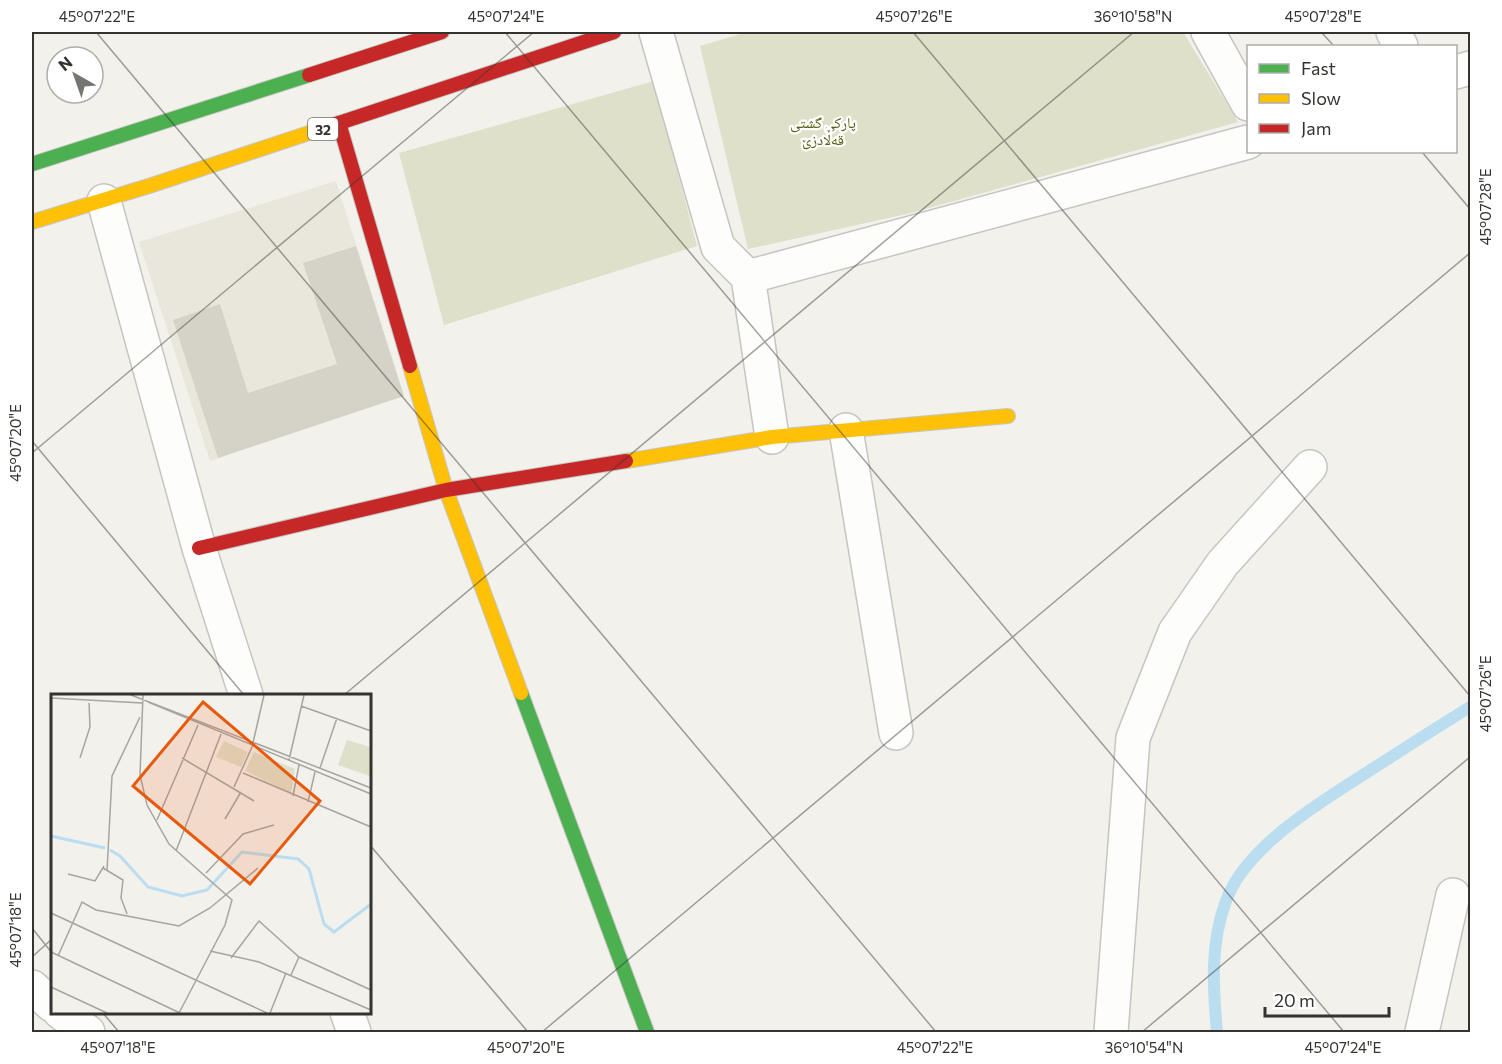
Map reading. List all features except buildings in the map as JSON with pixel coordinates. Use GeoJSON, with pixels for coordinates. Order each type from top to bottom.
{"type":"FeatureCollection","features":[{"type":"Feature","properties":{"kind":"street"},"geometry":{"type":"LineString","coordinates":[[32,164],[442,32]]}},
{"type":"Feature","properties":{"kind":"street","name":"32"},"geometry":{"type":"LineString","coordinates":[[32,222],[104,201],[614,32]]}},
{"type":"Feature","properties":{"kind":"street"},"geometry":{"type":"LineString","coordinates":[[656,32],[718,247],[748,277],[772,437]]}},
{"type":"Feature","properties":{"kind":"street"},"geometry":{"type":"LineString","coordinates":[[1208,32],[1247,102]]}},
{"type":"Feature","properties":{"kind":"street"},"geometry":{"type":"LineString","coordinates":[[339,123],[446,490],[647,1032]]}},
{"type":"Feature","properties":{"kind":"street"},"geometry":{"type":"LineString","coordinates":[[748,277],[1247,142]]}},
{"type":"Feature","properties":{"kind":"street"},"geometry":{"type":"LineString","coordinates":[[104,201],[199,548],[246,694]]}},
{"type":"Feature","properties":{"kind":"street"},"geometry":{"type":"LineString","coordinates":[[199,548],[446,490],[772,437],[1008,416]]}},
{"type":"Feature","properties":{"kind":"street"},"geometry":{"type":"LineString","coordinates":[[846,430],[896,733]]}},
{"type":"Feature","properties":{"kind":"street"},"geometry":{"type":"LineString","coordinates":[[1111,1032],[1133,738],[1175,632],[1223,563],[1310,467]]}},
{"type":"Feature","properties":{"kind":"street"},"geometry":{"type":"LineString","coordinates":[[1422,1032],[1453,895]]}},
{"type":"Feature","properties":{"kind":"street"},"geometry":{"type":"LineString","coordinates":[[32,987],[51,1004]]}},
{"type":"Feature","properties":{"kind":"street"},"geometry":{"type":"LineString","coordinates":[[63,1013],[88,1032]]}},
{"type":"Feature","properties":{"kind":"street"},"geometry":{"type":"LineString","coordinates":[[348,1013],[354,1032]]}},
{"type":"Feature","properties":{"kind":"shaded area"},"geometry":{"type":"Polygon","coordinates":[[[336,181],[404,396],[210,461],[139,242],[336,181]]]}},
{"type":"Feature","properties":{"kind":"green space","name":"پارکی گشتی قەڵادزێ"},"geometry":{"type":"Polygon","coordinates":[[[747,32],[1183,32],[1238,122],[911,213],[748,249],[700,46],[747,32]]]}},
{"type":"Feature","properties":{"kind":"green space"},"geometry":{"type":"Polygon","coordinates":[[[654,81],[697,246],[444,325],[399,153],[654,81]]]}},
{"type":"Feature","properties":{"kind":"waterway"},"geometry":{"type":"LineString","coordinates":[[1217,1032],[1214,982],[1217,933],[1226,901],[1236,880],[1251,860],[1270,841],[1313,807],[1470,707]]}},
{"type":"Feature","properties":{"kind":"traffic: fast"},"geometry":{"type":"LineString","coordinates":[[32,164],[309,75]]}},
{"type":"Feature","properties":{"kind":"traffic: fast"},"geometry":{"type":"LineString","coordinates":[[521,693],[647,1032]]}},
{"type":"Feature","properties":{"kind":"traffic: slow"},"geometry":{"type":"LineString","coordinates":[[32,222],[321,129]]}},
{"type":"Feature","properties":{"kind":"traffic: slow"},"geometry":{"type":"LineString","coordinates":[[410,366],[446,490],[521,693]]}},
{"type":"Feature","properties":{"kind":"traffic: slow"},"geometry":{"type":"LineString","coordinates":[[626,461],[772,437],[1008,416]]}},
{"type":"Feature","properties":{"kind":"traffic: jam"},"geometry":{"type":"LineString","coordinates":[[309,75],[442,32]]}},
{"type":"Feature","properties":{"kind":"traffic: jam"},"geometry":{"type":"LineString","coordinates":[[321,129],[614,32]]}},
{"type":"Feature","properties":{"kind":"traffic: jam"},"geometry":{"type":"LineString","coordinates":[[339,123],[410,366]]}},
{"type":"Feature","properties":{"kind":"traffic: jam"},"geometry":{"type":"LineString","coordinates":[[199,548],[446,490],[626,461]]}}]}
